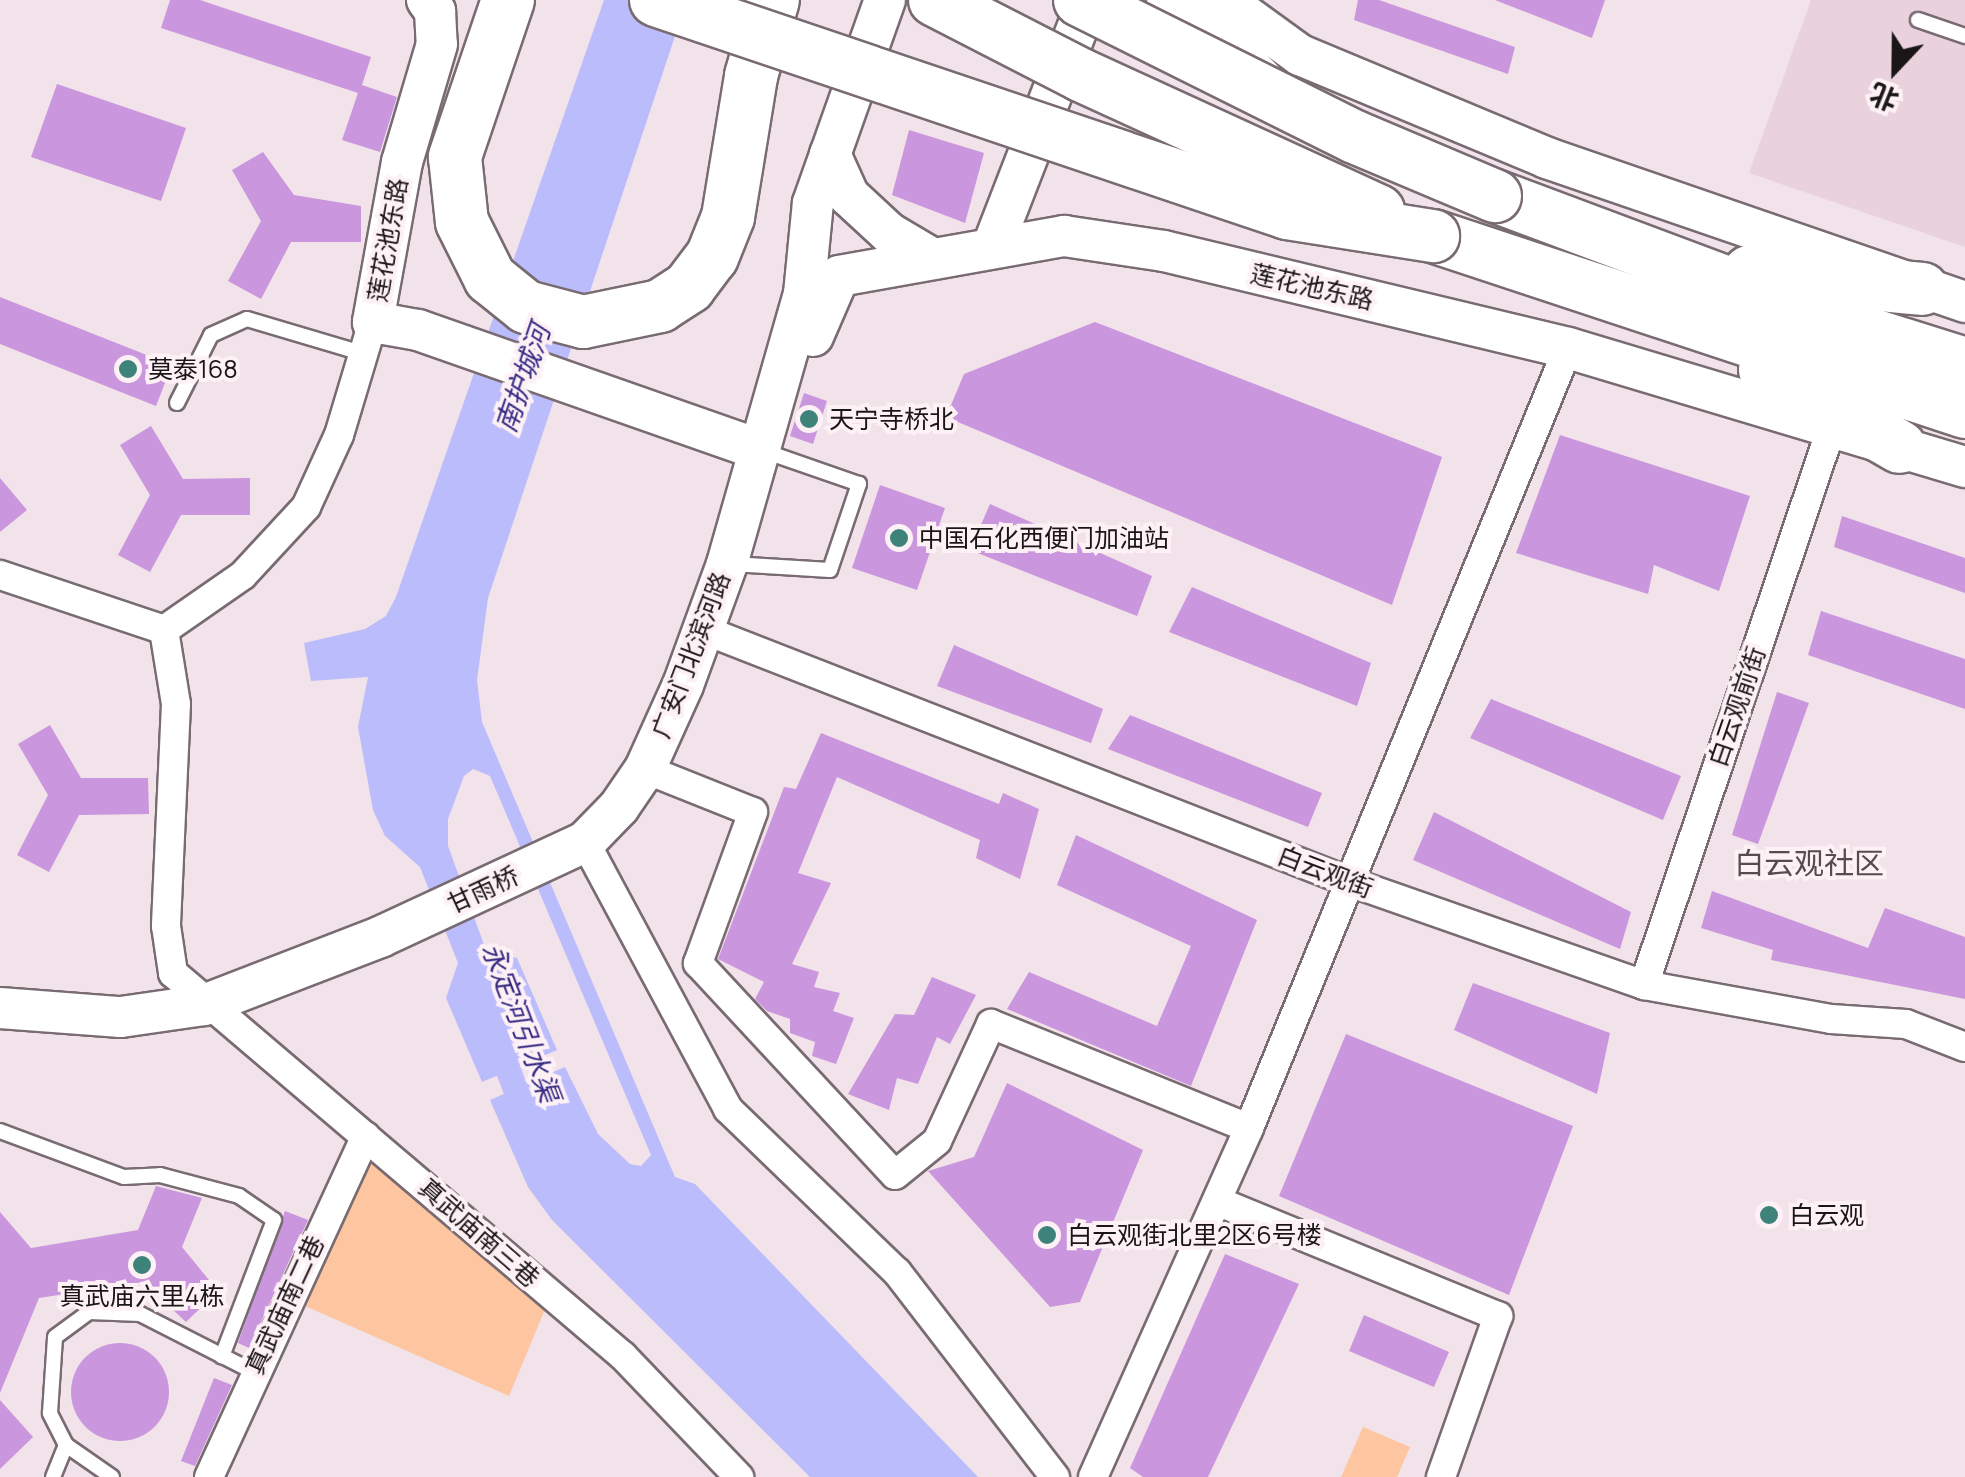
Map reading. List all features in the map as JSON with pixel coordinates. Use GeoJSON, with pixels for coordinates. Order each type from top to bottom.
{"type":"FeatureCollection","features":[{"type":"Feature","properties":{"kind":"highway"},"geometry":{"type":"LineString","coordinates":[[508,0],[455,157],[462,222],[490,278],[526,306],[583,322],[622,319],[660,306],[689,287],[712,257],[728,217],[751,76],[772,0]]}},
{"type":"Feature","properties":{"kind":"highway"},"geometry":{"type":"LineString","coordinates":[[656,0],[1286,213],[1455,244]]}},
{"type":"Feature","properties":{"kind":"highway"},"geometry":{"type":"LineString","coordinates":[[935,0],[1081,75],[1455,244],[1965,412]]}},
{"type":"Feature","properties":{"kind":"highway"},"geometry":{"type":"LineString","coordinates":[[1080,0],[1266,92],[1495,196],[1965,364]]}},
{"type":"Feature","properties":{"kind":"highway"},"geometry":{"type":"LineString","coordinates":[[1173,0],[1266,92]]}},
{"type":"Feature","properties":{"kind":"highway"},"geometry":{"type":"LineString","coordinates":[[1684,265],[1944,295]]}},
{"type":"Feature","properties":{"kind":"highway"},"geometry":{"type":"LineString","coordinates":[[1673,318],[1900,448]]}},
{"type":"Feature","properties":{"kind":"street","name":"莲花池东路"},"geometry":{"type":"LineString","coordinates":[[428,0],[436,11],[437,44],[402,162],[369,338],[418,330],[757,449],[781,428],[822,304],[838,276],[1064,236],[1164,251],[1568,348],[1965,467]]}},
{"type":"Feature","properties":{"kind":"street"},"geometry":{"type":"LineString","coordinates":[[757,449],[804,294],[813,203],[885,0]]}},
{"type":"Feature","properties":{"kind":"street"},"geometry":{"type":"LineString","coordinates":[[992,248],[1088,0]]}},
{"type":"Feature","properties":{"kind":"street"},"geometry":{"type":"LineString","coordinates":[[1224,0],[1300,55],[1547,158],[1944,295]]}},
{"type":"Feature","properties":{"kind":"street"},"geometry":{"type":"LineString","coordinates":[[830,154],[848,196],[889,233],[933,259]]}},
{"type":"Feature","properties":{"kind":"street"},"geometry":{"type":"LineString","coordinates":[[0,576],[164,630],[243,575],[306,508],[339,435],[369,338]]}},
{"type":"Feature","properties":{"kind":"street"},"geometry":{"type":"LineString","coordinates":[[1093,1477],[1249,1128],[1568,348]]}},
{"type":"Feature","properties":{"kind":"street","name":"白云观前街"},"geometry":{"type":"LineString","coordinates":[[1644,985],[1831,429]]}},
{"type":"Feature","properties":{"kind":"street","name":"广安门北滨河路"},"geometry":{"type":"LineString","coordinates":[[586,842],[645,769],[704,630],[727,564],[757,449]]}},
{"type":"Feature","properties":{"kind":"street","name":"真武庙南三巷"},"geometry":{"type":"LineString","coordinates":[[164,630],[176,704],[166,926],[173,973],[204,1005],[244,1030],[623,1356],[739,1477]]}},
{"type":"Feature","properties":{"kind":"street","name":"白云观街"},"geometry":{"type":"LineString","coordinates":[[704,630],[1350,882],[1644,985],[1830,1019],[1906,1024],[1965,1047]]}},
{"type":"Feature","properties":{"kind":"street"},"geometry":{"type":"LineString","coordinates":[[645,769],[753,812],[698,963],[896,1175],[937,1141],[991,1024],[1249,1128]]}},
{"type":"Feature","properties":{"kind":"street"},"geometry":{"type":"LineString","coordinates":[[586,842],[728,1109],[897,1272],[1055,1477]]}},
{"type":"Feature","properties":{"kind":"street","name":"甘雨桥"},"geometry":{"type":"LineString","coordinates":[[204,1005],[380,938],[586,842]]}},
{"type":"Feature","properties":{"kind":"street"},"geometry":{"type":"LineString","coordinates":[[2,1013],[121,1017],[204,1005]]}},
{"type":"Feature","properties":{"kind":"street","name":"真武庙南二巷"},"geometry":{"type":"LineString","coordinates":[[209,1477],[254,1372],[366,1136]]}},
{"type":"Feature","properties":{"kind":"street"},"geometry":{"type":"LineString","coordinates":[[1217,1201],[1498,1316],[1441,1477]]}},
{"type":"Feature","properties":{"kind":"lane"},"geometry":{"type":"LineString","coordinates":[[1918,20],[1965,36]]}},
{"type":"Feature","properties":{"kind":"lane"},"geometry":{"type":"LineString","coordinates":[[177,403],[211,335],[247,319],[369,338]]}},
{"type":"Feature","properties":{"kind":"lane"},"geometry":{"type":"LineString","coordinates":[[727,564],[830,570],[859,484],[757,449]]}},
{"type":"Feature","properties":{"kind":"lane"},"geometry":{"type":"LineString","coordinates":[[0,1130],[124,1177],[160,1174],[239,1196],[274,1220],[222,1356]]}},
{"type":"Feature","properties":{"kind":"lane"},"geometry":{"type":"LineString","coordinates":[[112,1477],[66,1445],[50,1413],[54,1337],[89,1312],[140,1314],[254,1372]]}},
{"type":"Feature","properties":{"kind":"lane"},"geometry":{"type":"LineString","coordinates":[[52,1477],[66,1445]]}},
{"type":"Feature","properties":{"kind":"shaded area"},"geometry":{"type":"Polygon","coordinates":[[[1811,0],[1965,0],[1965,247],[1749,173],[1811,0]]]}},
{"type":"Feature","properties":{"kind":"shaded area"},"geometry":{"type":"Polygon","coordinates":[[[366,1136],[551,1295],[509,1396],[287,1298],[366,1136]]]}},
{"type":"Feature","properties":{"kind":"shaded area"},"geometry":{"type":"Polygon","coordinates":[[[1363,1427],[1410,1447],[1397,1477],[1341,1477],[1363,1427]]]}},
{"type":"Feature","properties":{"kind":"water","name":"南护城河"},"geometry":{"type":"Polygon","coordinates":[[[604,0],[687,0],[488,598],[477,680],[482,722],[675,1177],[695,1184],[978,1477],[810,1477],[552,1220],[528,1187],[490,1100],[565,1067],[598,1134],[630,1164],[641,1166],[651,1155],[490,776],[473,769],[464,776],[448,819],[448,846],[486,950],[517,958],[557,1050],[482,1082],[446,998],[458,963],[420,867],[385,836],[373,810],[358,727],[368,677],[311,681],[304,643],[365,629],[386,616],[396,597],[604,0]]]}},
{"type":"Feature","properties":{"kind":"building"},"geometry":{"type":"Polygon","coordinates":[[[170,0],[200,0],[371,57],[362,85],[397,97],[380,152],[342,140],[358,93],[161,28],[170,0]]]}},
{"type":"Feature","properties":{"kind":"building"},"geometry":{"type":"Polygon","coordinates":[[[1358,0],[1379,0],[1515,47],[1508,74],[1354,20],[1358,0]]]}},
{"type":"Feature","properties":{"kind":"building"},"geometry":{"type":"Polygon","coordinates":[[[1495,0],[1605,0],[1592,38],[1495,0]]]}},
{"type":"Feature","properties":{"kind":"building"},"geometry":{"type":"Polygon","coordinates":[[[57,84],[186,128],[161,201],[31,157],[57,84]]]}},
{"type":"Feature","properties":{"kind":"building"},"geometry":{"type":"Polygon","coordinates":[[[909,130],[984,153],[965,223],[892,195],[909,130]]]}},
{"type":"Feature","properties":{"kind":"building"},"geometry":{"type":"Polygon","coordinates":[[[263,152],[294,195],[361,206],[361,242],[291,242],[261,299],[228,281],[261,221],[232,170],[263,152]]]}},
{"type":"Feature","properties":{"kind":"building"},"geometry":{"type":"Polygon","coordinates":[[[0,297],[172,365],[156,406],[0,344],[0,297]]]}},
{"type":"Feature","properties":{"kind":"building"},"geometry":{"type":"Polygon","coordinates":[[[1095,322],[1442,457],[1392,605],[946,417],[964,374],[1095,322]]]}},
{"type":"Feature","properties":{"kind":"building","name":"天宁寺桥北"},"geometry":{"type":"Polygon","coordinates":[[[804,393],[827,401],[813,444],[790,436],[804,393]]]}},
{"type":"Feature","properties":{"kind":"building"},"geometry":{"type":"Polygon","coordinates":[[[151,426],[183,479],[250,478],[250,515],[181,515],[150,572],[118,555],[150,495],[120,445],[151,426]]]}},
{"type":"Feature","properties":{"kind":"building"},"geometry":{"type":"Polygon","coordinates":[[[1560,435],[1750,496],[1719,591],[1654,565],[1648,594],[1516,553],[1560,435]]]}},
{"type":"Feature","properties":{"kind":"building"},"geometry":{"type":"Polygon","coordinates":[[[0,478],[27,510],[0,532],[0,478]]]}},
{"type":"Feature","properties":{"kind":"building","name":"中国石化西便门加油站"},"geometry":{"type":"Polygon","coordinates":[[[880,485],[945,508],[917,590],[852,568],[880,485]]]}},
{"type":"Feature","properties":{"kind":"building"},"geometry":{"type":"Polygon","coordinates":[[[990,504],[1152,576],[1137,616],[970,550],[990,504]]]}},
{"type":"Feature","properties":{"kind":"building"},"geometry":{"type":"Polygon","coordinates":[[[1842,516],[1965,558],[1965,593],[1834,547],[1842,516]]]}},
{"type":"Feature","properties":{"kind":"building"},"geometry":{"type":"Polygon","coordinates":[[[1192,587],[1371,663],[1357,706],[1169,632],[1192,587]]]}},
{"type":"Feature","properties":{"kind":"building"},"geometry":{"type":"Polygon","coordinates":[[[1821,611],[1965,659],[1965,709],[1808,655],[1821,611]]]}},
{"type":"Feature","properties":{"kind":"building"},"geometry":{"type":"Polygon","coordinates":[[[954,645],[1103,709],[1091,743],[937,686],[954,645]]]}},
{"type":"Feature","properties":{"kind":"building"},"geometry":{"type":"Polygon","coordinates":[[[1777,692],[1809,703],[1758,844],[1732,835],[1777,692]]]}},
{"type":"Feature","properties":{"kind":"building"},"geometry":{"type":"Polygon","coordinates":[[[1491,699],[1681,776],[1663,820],[1470,738],[1491,699]]]}},
{"type":"Feature","properties":{"kind":"building"},"geometry":{"type":"Polygon","coordinates":[[[1130,715],[1322,793],[1308,827],[1108,749],[1130,715]]]}},
{"type":"Feature","properties":{"kind":"building"},"geometry":{"type":"Polygon","coordinates":[[[50,725],[81,778],[148,778],[149,814],[79,815],[49,872],[17,855],[48,795],[18,744],[50,725]]]}},
{"type":"Feature","properties":{"kind":"building"},"geometry":{"type":"Polygon","coordinates":[[[821,733],[999,804],[1003,793],[1039,809],[1020,879],[976,858],[980,840],[837,777],[798,873],[831,883],[792,964],[819,972],[814,987],[840,993],[833,1011],[854,1018],[836,1064],[812,1056],[815,1042],[790,1033],[790,1019],[767,1011],[755,999],[764,982],[718,959],[784,787],[796,789],[821,733]]]}},
{"type":"Feature","properties":{"kind":"building"},"geometry":{"type":"Polygon","coordinates":[[[1434,812],[1631,912],[1620,949],[1413,860],[1434,812]]]}},
{"type":"Feature","properties":{"kind":"building"},"geometry":{"type":"Polygon","coordinates":[[[1076,835],[1257,920],[1191,1086],[1007,1009],[1029,972],[1157,1026],[1191,946],[1057,885],[1076,835]]]}},
{"type":"Feature","properties":{"kind":"building"},"geometry":{"type":"Polygon","coordinates":[[[1712,891],[1868,948],[1885,908],[1965,937],[1965,999],[1771,960],[1773,950],[1701,928],[1712,891]]]}},
{"type":"Feature","properties":{"kind":"building"},"geometry":{"type":"Polygon","coordinates":[[[932,977],[976,995],[950,1044],[937,1037],[918,1084],[897,1078],[889,1110],[848,1094],[895,1014],[914,1015],[932,977]]]}},
{"type":"Feature","properties":{"kind":"building"},"geometry":{"type":"Polygon","coordinates":[[[1473,983],[1610,1033],[1597,1094],[1454,1030],[1473,983]]]}},
{"type":"Feature","properties":{"kind":"building"},"geometry":{"type":"Polygon","coordinates":[[[1346,1034],[1573,1126],[1509,1295],[1279,1196],[1346,1034]]]}},
{"type":"Feature","properties":{"kind":"building","name":"白云观街北里2区6号楼"},"geometry":{"type":"Polygon","coordinates":[[[1007,1083],[1143,1150],[1080,1302],[1050,1307],[928,1171],[974,1157],[1007,1083]]]}},
{"type":"Feature","properties":{"kind":"building"},"geometry":{"type":"Polygon","coordinates":[[[156,1186],[202,1198],[182,1247],[218,1291],[186,1322],[143,1282],[39,1298],[0,1393],[0,1212],[31,1248],[138,1230],[156,1186]]]}},
{"type":"Feature","properties":{"kind":"building"},"geometry":{"type":"Polygon","coordinates":[[[285,1211],[308,1220],[249,1348],[238,1343],[285,1211]]]}},
{"type":"Feature","properties":{"kind":"building"},"geometry":{"type":"Polygon","coordinates":[[[1225,1254],[1299,1284],[1208,1477],[1143,1477],[1130,1468],[1225,1254]]]}},
{"type":"Feature","properties":{"kind":"building"},"geometry":{"type":"Polygon","coordinates":[[[1364,1315],[1449,1352],[1434,1387],[1349,1351],[1364,1315]]]}},
{"type":"Feature","properties":{"kind":"building"},"geometry":{"type":"Polygon","coordinates":[[[120,1343],[139,1347],[155,1357],[165,1373],[169,1392],[165,1411],[155,1427],[139,1437],[120,1441],[101,1437],[85,1427],[75,1411],[71,1392],[75,1373],[85,1357],[101,1347],[120,1343]]]}},
{"type":"Feature","properties":{"kind":"building"},"geometry":{"type":"Polygon","coordinates":[[[214,1378],[232,1385],[195,1466],[181,1461],[214,1378]]]}},
{"type":"Feature","properties":{"kind":"building"},"geometry":{"type":"Polygon","coordinates":[[[0,1400],[33,1437],[0,1469],[0,1400]]]}},
{"type":"Feature","properties":{"kind":"waterway","name":"永定河引水渠"},"geometry":{"type":"LineString","coordinates":[[497,1042],[526,1117]]}},
{"type":"Feature","properties":{"kind":"place","name":"莫泰168"},"geometry":{"type":"Point","coordinates":[128,369]}},
{"type":"Feature","properties":{"kind":"place","name":"天宁寺桥北"},"geometry":{"type":"Point","coordinates":[809,419]}},
{"type":"Feature","properties":{"kind":"place","name":"中国石化西便门加油站"},"geometry":{"type":"Point","coordinates":[899,538]}},
{"type":"Feature","properties":{"kind":"place","name":"白云观"},"geometry":{"type":"Point","coordinates":[1769,1215]}},
{"type":"Feature","properties":{"kind":"place","name":"白云观街北里2区6号楼"},"geometry":{"type":"Point","coordinates":[1047,1235]}},
{"type":"Feature","properties":{"kind":"place","name":"真武庙六里4栋"},"geometry":{"type":"Point","coordinates":[142,1265]}},
{"type":"Feature","properties":{"kind":"district","name":"白云观社区"},"geometry":{"type":"Point","coordinates":[1809,863]}}]}
